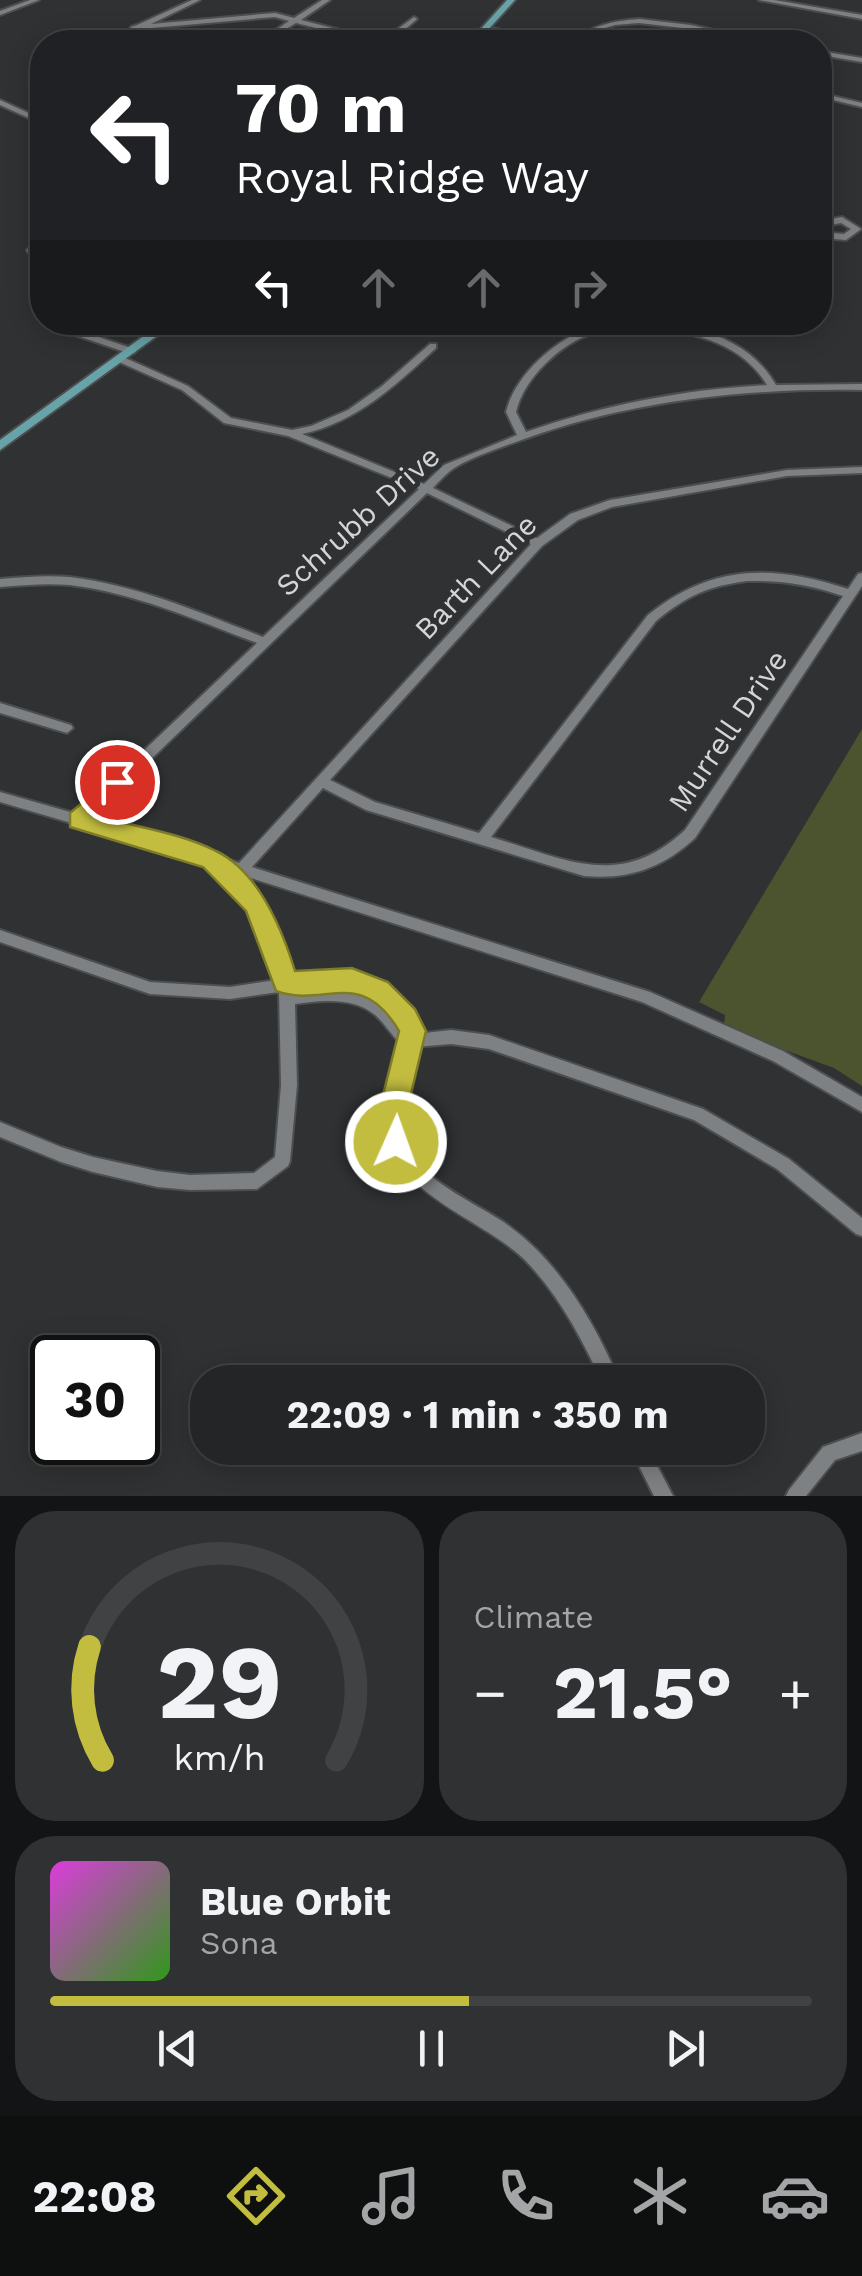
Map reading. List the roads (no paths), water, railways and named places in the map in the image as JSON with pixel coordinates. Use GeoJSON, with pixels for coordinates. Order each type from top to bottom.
{"type":"FeatureCollection","features":[{"type":"Feature","properties":{"kind":"main road"},"geometry":{"type":"LineString","coordinates":[[485,29],[511,0]]}},
{"type":"Feature","properties":{"kind":"main road"},"geometry":{"type":"LineString","coordinates":[[0,446],[153,335]]}},
{"type":"Feature","properties":{"kind":"street"},"geometry":{"type":"LineString","coordinates":[[0,13],[36,0]]}},
{"type":"Feature","properties":{"kind":"street"},"geometry":{"type":"LineString","coordinates":[[129,30],[198,0]]}},
{"type":"Feature","properties":{"kind":"street"},"geometry":{"type":"LineString","coordinates":[[282,30],[327,0]]}},
{"type":"Feature","properties":{"kind":"street"},"geometry":{"type":"LineString","coordinates":[[762,0],[862,17]]}},
{"type":"Feature","properties":{"kind":"street"},"geometry":{"type":"LineString","coordinates":[[133,28],[252,15],[300,19],[332,30]]}},
{"type":"Feature","properties":{"kind":"street"},"geometry":{"type":"LineString","coordinates":[[400,30],[414,19]]}},
{"type":"Feature","properties":{"kind":"street"},"geometry":{"type":"LineString","coordinates":[[591,30],[597,25],[628,20],[689,30]]}},
{"type":"Feature","properties":{"kind":"street"},"geometry":{"type":"LineString","coordinates":[[485,29],[490,30]]}},
{"type":"Feature","properties":{"kind":"street"},"geometry":{"type":"LineString","coordinates":[[832,55],[862,60]]}},
{"type":"Feature","properties":{"kind":"street"},"geometry":{"type":"LineString","coordinates":[[832,99],[862,105]]}},
{"type":"Feature","properties":{"kind":"street"},"geometry":{"type":"LineString","coordinates":[[0,102],[30,116]]}},
{"type":"Feature","properties":{"kind":"street"},"geometry":{"type":"LineString","coordinates":[[832,223],[847,221],[857,232],[846,238],[832,236]]}},
{"type":"Feature","properties":{"kind":"street"},"geometry":{"type":"LineString","coordinates":[[82,335],[185,388],[228,421],[290,433],[423,487],[538,543]]}},
{"type":"Feature","properties":{"kind":"street"},"geometry":{"type":"LineString","coordinates":[[522,435],[511,412],[520,388],[562,347],[588,335]]}},
{"type":"Feature","properties":{"kind":"street"},"geometry":{"type":"LineString","coordinates":[[694,335],[724,344],[758,363],[773,388]]}},
{"type":"Feature","properties":{"kind":"street"},"geometry":{"type":"LineString","coordinates":[[290,433],[328,424],[358,408],[433,346]]}},
{"type":"Feature","properties":{"kind":"street","name":"Schrubb Drive"},"geometry":{"type":"LineString","coordinates":[[78,820],[448,467],[522,435],[653,406],[773,388],[862,387]]}},
{"type":"Feature","properties":{"kind":"street","name":"Barth Lane"},"geometry":{"type":"LineString","coordinates":[[242,868],[538,543],[574,517],[610,504],[787,473],[862,470]]}},
{"type":"Feature","properties":{"kind":"street"},"geometry":{"type":"LineString","coordinates":[[0,583],[44,577],[86,580],[263,641]]}},
{"type":"Feature","properties":{"kind":"street","name":"Murrell Drive"},"geometry":{"type":"LineString","coordinates":[[321,781],[371,806],[480,840],[598,872],[628,871],[665,856],[690,834],[862,577]]}},
{"type":"Feature","properties":{"kind":"street"},"geometry":{"type":"LineString","coordinates":[[480,840],[652,618],[670,602],[695,588],[739,578],[796,578],[850,594]]}},
{"type":"Feature","properties":{"kind":"street"},"geometry":{"type":"LineString","coordinates":[[0,708],[67,728]]}},
{"type":"Feature","properties":{"kind":"street"},"geometry":{"type":"LineString","coordinates":[[0,796],[242,868],[677,1009],[778,1056],[862,1105]]}},
{"type":"Feature","properties":{"kind":"street"},"geometry":{"type":"LineString","coordinates":[[0,1128],[74,1161],[132,1176],[247,1182],[269,1176],[282,1161],[290,1085],[286,989],[272,936],[255,904],[211,859]]}},
{"type":"Feature","properties":{"kind":"street"},"geometry":{"type":"LineString","coordinates":[[0,936],[150,988],[230,993],[356,981],[378,990],[408,1041],[392,1115],[402,1154],[433,1186],[490,1222],[532,1257],[578,1315],[602,1365]]}},
{"type":"Feature","properties":{"kind":"street"},"geometry":{"type":"LineString","coordinates":[[345,998],[356,981]]}},
{"type":"Feature","properties":{"kind":"street"},"geometry":{"type":"LineString","coordinates":[[305,987],[392,1013]]}},
{"type":"Feature","properties":{"kind":"street"},"geometry":{"type":"LineString","coordinates":[[408,1041],[452,1037],[490,1042],[698,1114],[783,1164],[862,1228]]}},
{"type":"Feature","properties":{"kind":"street"},"geometry":{"type":"LineString","coordinates":[[795,1496],[829,1454],[862,1442]]}},
{"type":"Feature","properties":{"kind":"street"},"geometry":{"type":"LineString","coordinates":[[648,1465],[664,1496]]}}]}
